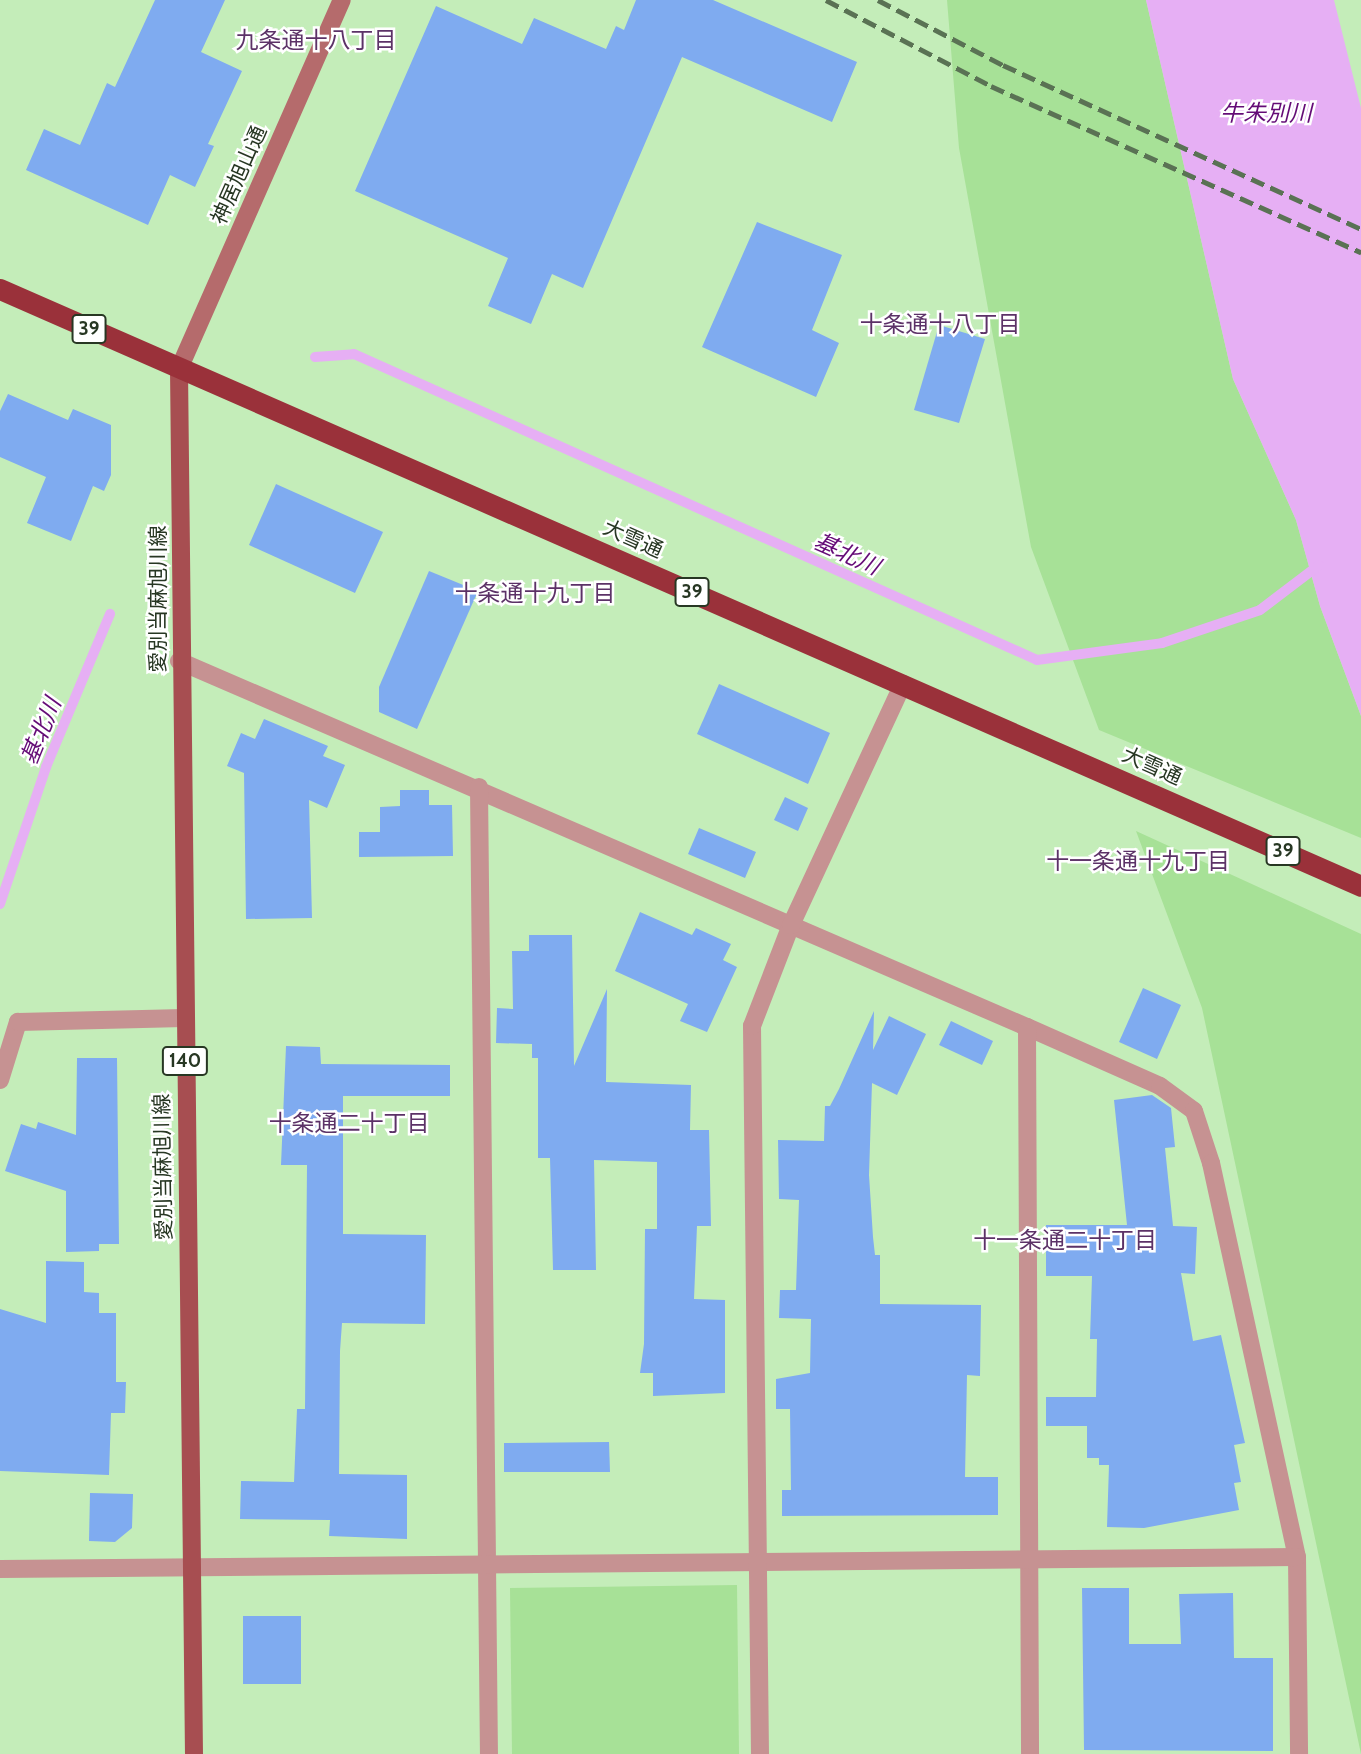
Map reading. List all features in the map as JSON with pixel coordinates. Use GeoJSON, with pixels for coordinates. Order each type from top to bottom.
{"type":"FeatureCollection","features":[{"type":"Feature","properties":{"kind":"highway","name":"大雪通"},"geometry":{"type":"LineString","coordinates":[[0,289],[1361,886]]}},
{"type":"Feature","properties":{"kind":"main road","name":"愛別当麻旭川線"},"geometry":{"type":"LineString","coordinates":[[179,369],[179,661],[194,1754]]}},
{"type":"Feature","properties":{"kind":"street","name":"神居旭山通"},"geometry":{"type":"LineString","coordinates":[[179,369],[342,0]]}},
{"type":"Feature","properties":{"kind":"street"},"geometry":{"type":"LineString","coordinates":[[179,661],[479,788],[1027,1027],[1160,1086],[1194,1111],[1211,1163],[1297,1558],[1299,1754]]}},
{"type":"Feature","properties":{"kind":"street"},"geometry":{"type":"LineString","coordinates":[[760,1754],[752,1026],[791,925],[903,684]]}},
{"type":"Feature","properties":{"kind":"street"},"geometry":{"type":"LineString","coordinates":[[479,788],[489,1754]]}},
{"type":"Feature","properties":{"kind":"street"},"geometry":{"type":"LineString","coordinates":[[0,1080],[18,1023],[184,1018]]}},
{"type":"Feature","properties":{"kind":"street"},"geometry":{"type":"LineString","coordinates":[[1027,1027],[1027,1557],[1030,1754]]}},
{"type":"Feature","properties":{"kind":"street"},"geometry":{"type":"LineString","coordinates":[[0,1569],[488,1566],[1027,1557],[1297,1558]]}},
{"type":"Feature","properties":{"kind":"green space"},"geometry":{"type":"Polygon","coordinates":[[[947,0],[1146,0],[1233,379],[1296,520],[1320,606],[1361,716],[1361,838],[1099,730],[1031,547],[959,148],[947,0]]]}},
{"type":"Feature","properties":{"kind":"green space"},"geometry":{"type":"Polygon","coordinates":[[[1136,831],[1361,934],[1361,1754],[1202,1008],[1136,831]]]}},
{"type":"Feature","properties":{"kind":"green space"},"geometry":{"type":"Polygon","coordinates":[[[737,1585],[739,1754],[512,1754],[510,1588],[737,1585]]]}},
{"type":"Feature","properties":{"kind":"water","name":"牛朱別川"},"geometry":{"type":"Polygon","coordinates":[[[1146,0],[1334,0],[1361,108],[1361,716],[1320,606],[1296,520],[1233,379],[1146,0]]]}},
{"type":"Feature","properties":{"kind":"building"},"geometry":{"type":"Polygon","coordinates":[[[155,0],[225,0],[201,52],[242,71],[208,144],[214,146],[195,187],[170,175],[148,225],[26,170],[44,129],[80,145],[107,83],[115,87],[155,0]]]}},
{"type":"Feature","properties":{"kind":"building"},"geometry":{"type":"Polygon","coordinates":[[[636,0],[713,0],[857,62],[832,122],[682,57],[583,288],[552,274],[531,324],[488,306],[508,258],[355,191],[436,6],[522,44],[534,18],[606,49],[616,26],[624,30],[636,0]]]}},
{"type":"Feature","properties":{"kind":"building"},"geometry":{"type":"Polygon","coordinates":[[[757,222],[842,255],[812,330],[839,343],[816,397],[702,347],[757,222]]]}},
{"type":"Feature","properties":{"kind":"building"},"geometry":{"type":"Polygon","coordinates":[[[939,325],[985,339],[959,423],[914,410],[939,325]]]}},
{"type":"Feature","properties":{"kind":"building"},"geometry":{"type":"Polygon","coordinates":[[[8,394],[68,420],[73,409],[111,425],[111,475],[104,491],[93,486],[71,541],[27,523],[46,477],[0,457],[0,411],[8,394]]]}},
{"type":"Feature","properties":{"kind":"building"},"geometry":{"type":"Polygon","coordinates":[[[276,484],[383,532],[355,593],[249,545],[276,484]]]}},
{"type":"Feature","properties":{"kind":"building"},"geometry":{"type":"Polygon","coordinates":[[[429,571],[478,591],[417,729],[379,712],[379,687],[429,571]]]}},
{"type":"Feature","properties":{"kind":"building"},"geometry":{"type":"Polygon","coordinates":[[[719,684],[830,733],[808,784],[697,734],[719,684]]]}},
{"type":"Feature","properties":{"kind":"building"},"geometry":{"type":"Polygon","coordinates":[[[264,719],[328,746],[323,756],[345,765],[327,808],[309,800],[312,918],[246,919],[244,773],[227,766],[241,733],[255,739],[264,719]]]}},
{"type":"Feature","properties":{"kind":"building"},"geometry":{"type":"Polygon","coordinates":[[[400,790],[429,790],[429,805],[452,805],[453,856],[359,857],[359,832],[380,832],[380,807],[400,806],[400,790]]]}},
{"type":"Feature","properties":{"kind":"building"},"geometry":{"type":"Polygon","coordinates":[[[785,797],[808,808],[798,831],[774,820],[785,797]]]}},
{"type":"Feature","properties":{"kind":"building"},"geometry":{"type":"Polygon","coordinates":[[[699,828],[756,852],[745,878],[688,854],[699,828]]]}},
{"type":"Feature","properties":{"kind":"building"},"geometry":{"type":"Polygon","coordinates":[[[640,912],[692,935],[696,928],[731,944],[723,960],[737,967],[707,1032],[680,1021],[688,1004],[615,971],[640,912]]]}},
{"type":"Feature","properties":{"kind":"building"},"geometry":{"type":"Polygon","coordinates":[[[529,935],[572,935],[574,1066],[607,989],[606,1082],[691,1085],[690,1130],[709,1130],[711,1226],[697,1226],[694,1299],[725,1300],[725,1393],[653,1396],[653,1373],[640,1373],[644,1344],[645,1229],[657,1229],[657,1162],[594,1160],[596,1270],[553,1270],[550,1158],[538,1158],[538,1058],[532,1058],[532,1044],[496,1043],[497,1008],[513,1009],[512,951],[529,951],[529,935]]]}},
{"type":"Feature","properties":{"kind":"building"},"geometry":{"type":"Polygon","coordinates":[[[1143,988],[1181,1005],[1157,1059],[1119,1042],[1143,988]]]}},
{"type":"Feature","properties":{"kind":"building"},"geometry":{"type":"Polygon","coordinates":[[[874,1011],[873,1050],[889,1016],[926,1034],[897,1095],[872,1083],[869,1175],[875,1255],[880,1255],[880,1304],[981,1305],[980,1376],[967,1375],[965,1477],[998,1477],[998,1515],[782,1516],[782,1490],[791,1490],[790,1409],[776,1409],[776,1379],[810,1373],[811,1319],[779,1318],[780,1290],[796,1290],[799,1200],[779,1199],[778,1140],[824,1141],[825,1106],[830,1106],[839,1089],[874,1011]]]}},
{"type":"Feature","properties":{"kind":"building"},"geometry":{"type":"Polygon","coordinates":[[[951,1021],[993,1041],[982,1065],[939,1045],[951,1021]]]}},
{"type":"Feature","properties":{"kind":"building"},"geometry":{"type":"Polygon","coordinates":[[[286,1046],[320,1047],[321,1064],[450,1065],[450,1096],[343,1096],[343,1234],[426,1235],[425,1324],[342,1323],[340,1351],[339,1474],[407,1475],[407,1539],[329,1536],[330,1520],[240,1519],[241,1481],[294,1482],[297,1409],[305,1409],[307,1165],[281,1165],[286,1046]]]}},
{"type":"Feature","properties":{"kind":"building"},"geometry":{"type":"Polygon","coordinates":[[[77,1058],[117,1058],[119,1244],[99,1244],[99,1251],[66,1252],[66,1191],[5,1171],[21,1124],[36,1129],[38,1122],[76,1135],[77,1058]]]}},
{"type":"Feature","properties":{"kind":"building"},"geometry":{"type":"Polygon","coordinates":[[[1152,1095],[1171,1108],[1175,1147],[1165,1148],[1173,1226],[1197,1227],[1195,1274],[1181,1273],[1193,1341],[1221,1335],[1245,1443],[1234,1445],[1241,1482],[1234,1483],[1239,1510],[1144,1528],[1107,1527],[1109,1465],[1099,1465],[1099,1458],[1087,1458],[1087,1426],[1046,1426],[1046,1397],[1096,1397],[1097,1339],[1090,1339],[1092,1276],[1046,1276],[1046,1225],[1127,1225],[1114,1100],[1152,1095]]]}},
{"type":"Feature","properties":{"kind":"building"},"geometry":{"type":"Polygon","coordinates":[[[46,1261],[84,1262],[84,1292],[99,1293],[99,1313],[116,1313],[116,1382],[126,1382],[125,1413],[111,1413],[109,1475],[0,1471],[0,1309],[46,1323],[46,1261]]]}},
{"type":"Feature","properties":{"kind":"building"},"geometry":{"type":"Polygon","coordinates":[[[609,1442],[610,1472],[504,1472],[504,1443],[609,1442]]]}},
{"type":"Feature","properties":{"kind":"building"},"geometry":{"type":"Polygon","coordinates":[[[90,1493],[133,1494],[132,1528],[115,1542],[89,1541],[90,1493]]]}},
{"type":"Feature","properties":{"kind":"building"},"geometry":{"type":"Polygon","coordinates":[[[1082,1588],[1129,1588],[1129,1644],[1181,1644],[1179,1594],[1233,1593],[1234,1658],[1273,1658],[1273,1751],[1084,1750],[1082,1588]]]}},
{"type":"Feature","properties":{"kind":"building"},"geometry":{"type":"Polygon","coordinates":[[[243,1616],[301,1616],[301,1684],[243,1684],[243,1616]]]}},
{"type":"Feature","properties":{"kind":"waterway","name":"基北川"},"geometry":{"type":"LineString","coordinates":[[315,357],[354,354],[1037,660],[1162,643],[1260,610],[1319,565]]}},
{"type":"Feature","properties":{"kind":"waterway","name":"基北川"},"geometry":{"type":"LineString","coordinates":[[0,904],[46,767],[110,614]]}},
{"type":"Feature","properties":{"kind":"railway"},"geometry":{"type":"LineString","coordinates":[[826,0],[991,86],[1361,252]]}},
{"type":"Feature","properties":{"kind":"railway"},"geometry":{"type":"LineString","coordinates":[[878,0],[1003,65],[1361,229]]}},
{"type":"Feature","properties":{"kind":"district","name":"九条通十八丁目"},"geometry":{"type":"Point","coordinates":[316,40]}},
{"type":"Feature","properties":{"kind":"district","name":"十条通十八丁目"},"geometry":{"type":"Point","coordinates":[940,324]}},
{"type":"Feature","properties":{"kind":"district","name":"十条通十九丁目"},"geometry":{"type":"Point","coordinates":[535,593]}},
{"type":"Feature","properties":{"kind":"district","name":"十一条通十九丁目"},"geometry":{"type":"Point","coordinates":[1138,861]}},
{"type":"Feature","properties":{"kind":"district","name":"十条通二十丁目"},"geometry":{"type":"Point","coordinates":[349,1123]}},
{"type":"Feature","properties":{"kind":"district","name":"十一条通二十丁目"},"geometry":{"type":"Point","coordinates":[1065,1240]}}]}
